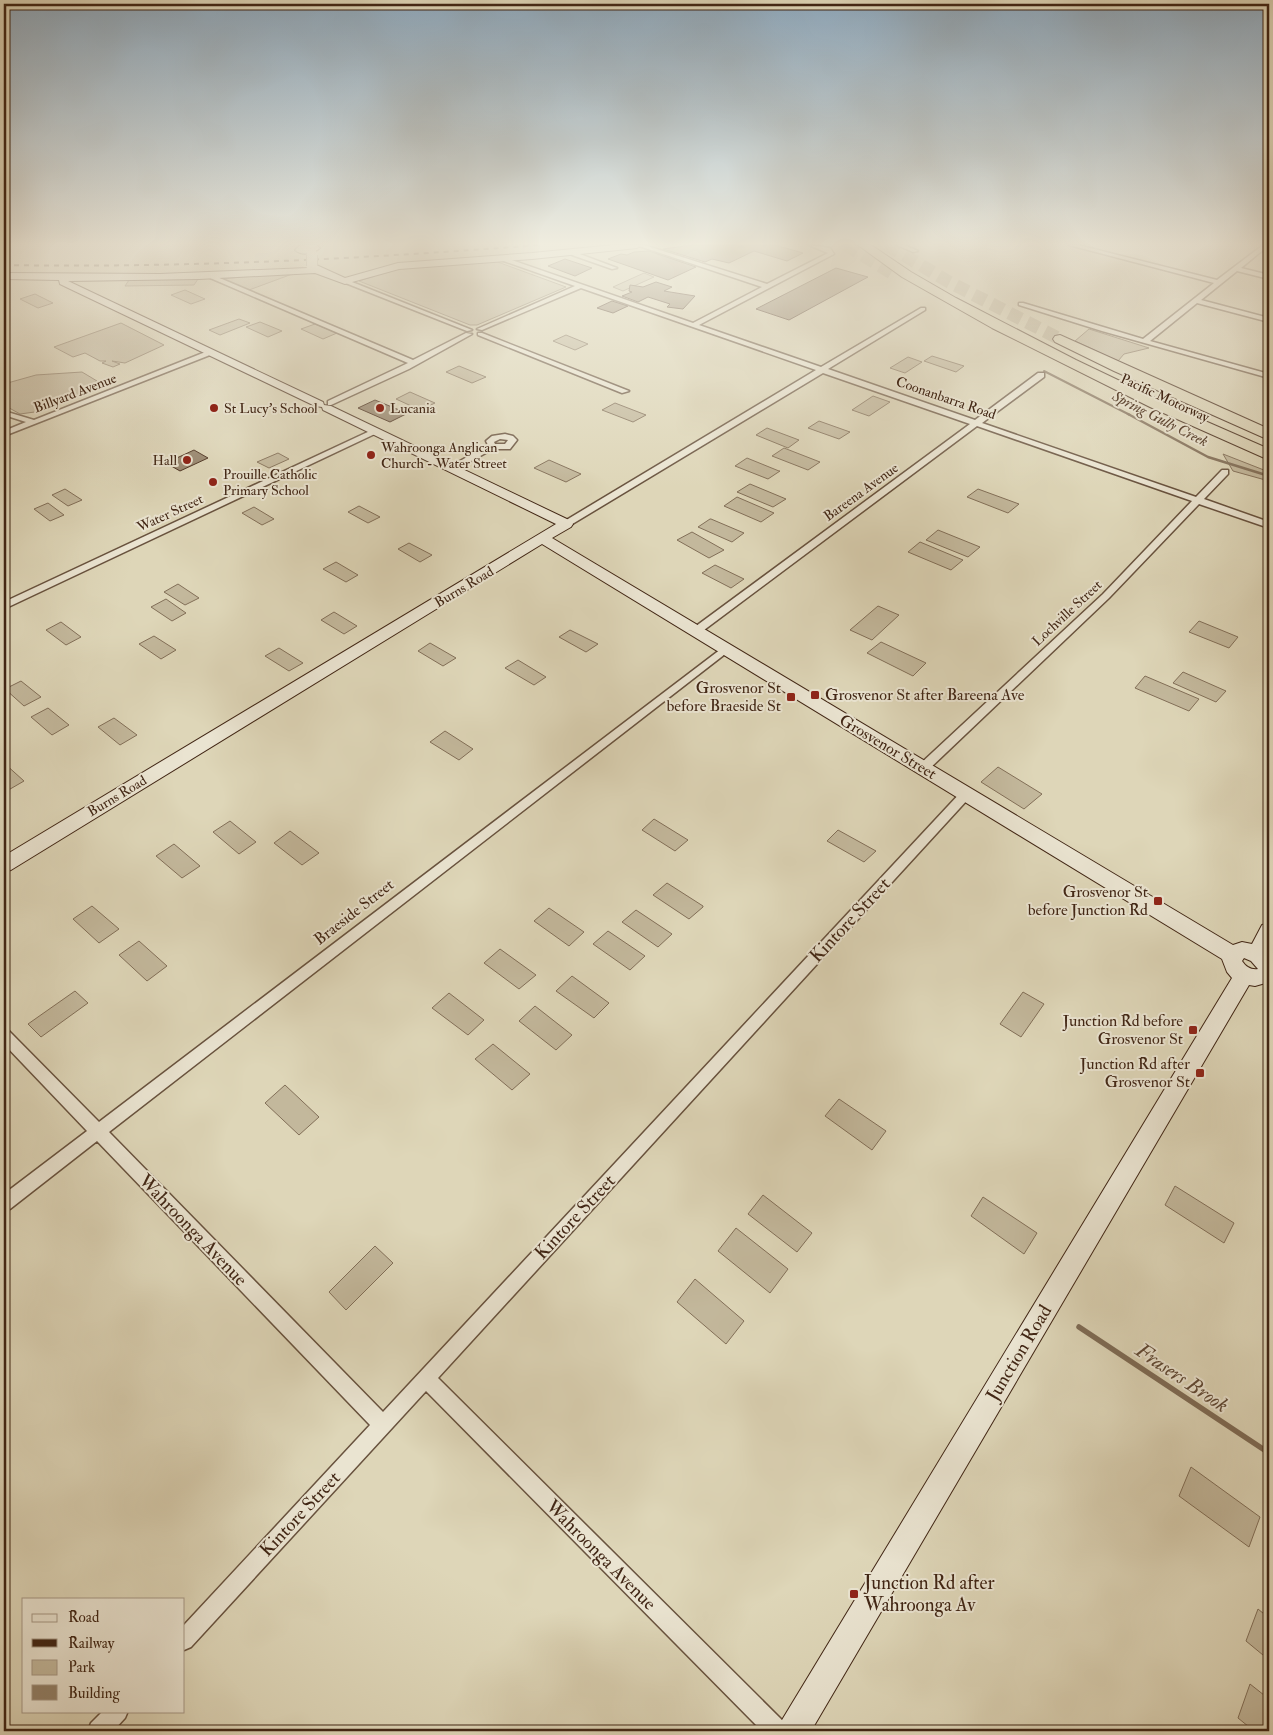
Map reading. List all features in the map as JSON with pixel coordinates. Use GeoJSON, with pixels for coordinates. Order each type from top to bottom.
{"type":"FeatureCollection","features":[{"type":"Feature","properties":{"kind":"highway"},"geometry":{"type":"LineString","coordinates":[[982,326],[1060,368],[1210,437],[1269,460]]}},
{"type":"Feature","properties":{"kind":"highway","name":"Pacific Motorway"},"geometry":{"type":"LineString","coordinates":[[997,326],[1145,401],[1269,455]]}},
{"type":"Feature","properties":{"kind":"highway","name":"Pacific Motorway"},"geometry":{"type":"LineString","coordinates":[[1018,326],[1090,364],[1269,444]]}},
{"type":"Feature","properties":{"kind":"highway"},"geometry":{"type":"LineString","coordinates":[[1060,339],[1269,435]]}},
{"type":"Feature","properties":{"kind":"main road","name":"Burns Road"},"geometry":{"type":"LineString","coordinates":[[543,539],[566,524]]}},
{"type":"Feature","properties":{"kind":"main road","name":"Junction Road"},"geometry":{"type":"LineString","coordinates":[[793,1731],[1254,967]]}},
{"type":"Feature","properties":{"kind":"street"},"geometry":{"type":"LineString","coordinates":[[155,326],[326,405],[375,432],[566,524]]}},
{"type":"Feature","properties":{"kind":"street"},"geometry":{"type":"LineString","coordinates":[[328,326],[413,362]]}},
{"type":"Feature","properties":{"kind":"street"},"geometry":{"type":"LineString","coordinates":[[455,326],[469,332],[480,332],[625,391]]}},
{"type":"Feature","properties":{"kind":"street"},"geometry":{"type":"LineString","coordinates":[[480,332],[493,326]]}},
{"type":"Feature","properties":{"kind":"street","name":"Coonanbarra Road"},"geometry":{"type":"LineString","coordinates":[[697,326],[1269,525]]}},
{"type":"Feature","properties":{"kind":"street","name":"Burns Road"},"geometry":{"type":"LineString","coordinates":[[566,524],[895,326]]}},
{"type":"Feature","properties":{"kind":"street"},"geometry":{"type":"LineString","coordinates":[[1095,326],[1269,376]]}},
{"type":"Feature","properties":{"kind":"street"},"geometry":{"type":"LineString","coordinates":[[1145,341],[1165,326]]}},
{"type":"Feature","properties":{"kind":"street"},"geometry":{"type":"LineString","coordinates":[[326,405],[469,332]]}},
{"type":"Feature","properties":{"kind":"street","name":"Billyard Avenue"},"geometry":{"type":"LineString","coordinates":[[4,434],[211,353]]}},
{"type":"Feature","properties":{"kind":"street","name":"Bareena Avenue"},"geometry":{"type":"LineString","coordinates":[[696,631],[1042,376]]}},
{"type":"Feature","properties":{"kind":"street"},"geometry":{"type":"LineString","coordinates":[[4,413],[33,422]]}},
{"type":"Feature","properties":{"kind":"street","name":"Water Street"},"geometry":{"type":"LineString","coordinates":[[4,606],[375,432]]}},
{"type":"Feature","properties":{"kind":"street"},"geometry":{"type":"LineString","coordinates":[[450,469],[492,446]]}},
{"type":"Feature","properties":{"kind":"street","name":"Lochville Street"},"geometry":{"type":"LineString","coordinates":[[922,768],[1106,596],[1225,472]]}},
{"type":"Feature","properties":{"kind":"street","name":"Burns Road"},"geometry":{"type":"LineString","coordinates":[[4,865],[543,539]]}},
{"type":"Feature","properties":{"kind":"street","name":"Grosvenor Street"},"geometry":{"type":"LineString","coordinates":[[543,539],[1254,967]]}},
{"type":"Feature","properties":{"kind":"street","name":"Braeside Street"},"geometry":{"type":"LineString","coordinates":[[4,1204],[725,649]]}},
{"type":"Feature","properties":{"kind":"street","name":"Kintore Street"},"geometry":{"type":"LineString","coordinates":[[185,1639],[966,794]]}},
{"type":"Feature","properties":{"kind":"street","name":"Junction Road"},"geometry":{"type":"LineString","coordinates":[[1254,967],[1269,931]]}},
{"type":"Feature","properties":{"kind":"street","name":"Wahroonga Avenue"},"geometry":{"type":"LineString","coordinates":[[4,1035],[383,1424]]}},
{"type":"Feature","properties":{"kind":"street","name":"Wahroonga Avenue"},"geometry":{"type":"LineString","coordinates":[[426,1378],[777,1731]]}},
{"type":"Feature","properties":{"kind":"street"},"geometry":{"type":"LineString","coordinates":[[99,1731],[117,1712]]}},
{"type":"Feature","properties":{"kind":"green space"},"geometry":{"type":"Polygon","coordinates":[[[113,326],[127,326],[164,345],[125,363],[112,361],[120,364],[113,367],[102,363],[106,361],[100,361],[85,353],[73,357],[54,347],[113,326]]]}},
{"type":"Feature","properties":{"kind":"green space"},"geometry":{"type":"Polygon","coordinates":[[[220,326],[243,326],[220,335],[209,330],[220,326]]]}},
{"type":"Feature","properties":{"kind":"green space"},"geometry":{"type":"Polygon","coordinates":[[[270,326],[282,331],[268,337],[246,327],[270,326]]]}},
{"type":"Feature","properties":{"kind":"green space"},"geometry":{"type":"Polygon","coordinates":[[[309,326],[320,326],[337,333],[323,339],[301,329],[309,326]]]}},
{"type":"Feature","properties":{"kind":"green space"},"geometry":{"type":"Polygon","coordinates":[[[1089,329],[1149,348],[1124,354],[1118,361],[1075,341],[1089,329]]]}},
{"type":"Feature","properties":{"kind":"green space"},"geometry":{"type":"Polygon","coordinates":[[[566,335],[588,344],[575,350],[553,341],[566,335]]]}},
{"type":"Feature","properties":{"kind":"green space"},"geometry":{"type":"Polygon","coordinates":[[[932,356],[964,366],[956,372],[924,361],[932,356]]]}},
{"type":"Feature","properties":{"kind":"green space"},"geometry":{"type":"Polygon","coordinates":[[[908,357],[922,362],[905,373],[890,368],[908,357]]]}},
{"type":"Feature","properties":{"kind":"green space"},"geometry":{"type":"Polygon","coordinates":[[[459,366],[486,377],[472,383],[446,372],[459,366]]]}},
{"type":"Feature","properties":{"kind":"green space"},"geometry":{"type":"Polygon","coordinates":[[[82,372],[97,381],[100,388],[42,411],[20,414],[4,405],[4,384],[36,375],[82,372]]]}},
{"type":"Feature","properties":{"kind":"green space"},"geometry":{"type":"Polygon","coordinates":[[[410,392],[435,403],[420,410],[396,399],[410,392]]]}},
{"type":"Feature","properties":{"kind":"green space"},"geometry":{"type":"Polygon","coordinates":[[[873,396],[890,402],[869,416],[852,410],[873,396]]]}},
{"type":"Feature","properties":{"kind":"green space"},"geometry":{"type":"Polygon","coordinates":[[[615,403],[646,415],[633,422],[602,410],[615,403]]]}},
{"type":"Feature","properties":{"kind":"green space"},"geometry":{"type":"Polygon","coordinates":[[[819,421],[850,432],[839,439],[808,428],[819,421]]]}},
{"type":"Feature","properties":{"kind":"green space"},"geometry":{"type":"Polygon","coordinates":[[[767,428],[799,440],[788,448],[756,435],[767,428]]]}},
{"type":"Feature","properties":{"kind":"green space"},"geometry":{"type":"Polygon","coordinates":[[[784,448],[820,462],[808,470],[772,456],[784,448]]]}},
{"type":"Feature","properties":{"kind":"green space"},"geometry":{"type":"Polygon","coordinates":[[[278,453],[289,459],[269,468],[257,462],[278,453]]]}},
{"type":"Feature","properties":{"kind":"green space"},"geometry":{"type":"Polygon","coordinates":[[[1223,454],[1269,472],[1269,481],[1233,471],[1223,454]]]}},
{"type":"Feature","properties":{"kind":"green space"},"geometry":{"type":"Polygon","coordinates":[[[747,458],[780,471],[768,479],[735,466],[747,458]]]}},
{"type":"Feature","properties":{"kind":"green space"},"geometry":{"type":"Polygon","coordinates":[[[549,460],[581,474],[566,482],[534,468],[549,460]]]}},
{"type":"Feature","properties":{"kind":"green space"},"geometry":{"type":"Polygon","coordinates":[[[750,484],[786,499],[773,507],[737,492],[750,484]]]}},
{"type":"Feature","properties":{"kind":"green space"},"geometry":{"type":"Polygon","coordinates":[[[65,489],[82,500],[68,506],[52,495],[65,489]]]}},
{"type":"Feature","properties":{"kind":"green space"},"geometry":{"type":"Polygon","coordinates":[[[978,489],[1019,504],[1008,513],[967,497],[978,489]]]}},
{"type":"Feature","properties":{"kind":"green space"},"geometry":{"type":"Polygon","coordinates":[[[737,497],[774,513],[761,522],[724,506],[737,497]]]}},
{"type":"Feature","properties":{"kind":"green space"},"geometry":{"type":"Polygon","coordinates":[[[48,503],[64,515],[50,521],[34,509],[48,503]]]}},
{"type":"Feature","properties":{"kind":"green space"},"geometry":{"type":"Polygon","coordinates":[[[359,506],[380,517],[368,523],[348,512],[359,506]]]}},
{"type":"Feature","properties":{"kind":"green space"},"geometry":{"type":"Polygon","coordinates":[[[254,507],[274,519],[262,525],[242,513],[254,507]]]}},
{"type":"Feature","properties":{"kind":"green space"},"geometry":{"type":"Polygon","coordinates":[[[710,519],[744,533],[732,542],[698,527],[710,519]]]}},
{"type":"Feature","properties":{"kind":"green space"},"geometry":{"type":"Polygon","coordinates":[[[938,530],[980,547],[968,557],[926,540],[938,530]]]}},
{"type":"Feature","properties":{"kind":"green space"},"geometry":{"type":"Polygon","coordinates":[[[692,532],[724,550],[709,558],[677,540],[692,532]]]}},
{"type":"Feature","properties":{"kind":"green space"},"geometry":{"type":"Polygon","coordinates":[[[920,542],[963,560],[951,570],[908,552],[920,542]]]}},
{"type":"Feature","properties":{"kind":"green space"},"geometry":{"type":"Polygon","coordinates":[[[409,543],[432,555],[420,562],[398,549],[409,543]]]}},
{"type":"Feature","properties":{"kind":"green space"},"geometry":{"type":"Polygon","coordinates":[[[336,562],[358,575],[346,582],[323,569],[336,562]]]}},
{"type":"Feature","properties":{"kind":"green space"},"geometry":{"type":"Polygon","coordinates":[[[715,565],[744,579],[731,588],[702,573],[715,565]]]}},
{"type":"Feature","properties":{"kind":"green space"},"geometry":{"type":"Polygon","coordinates":[[[178,584],[199,598],[185,605],[164,592],[178,584]]]}},
{"type":"Feature","properties":{"kind":"green space"},"geometry":{"type":"Polygon","coordinates":[[[166,599],[186,613],[172,621],[151,607],[166,599]]]}},
{"type":"Feature","properties":{"kind":"green space"},"geometry":{"type":"Polygon","coordinates":[[[878,606],[899,615],[872,640],[850,630],[878,606]]]}},
{"type":"Feature","properties":{"kind":"green space"},"geometry":{"type":"Polygon","coordinates":[[[334,612],[357,626],[344,634],[321,620],[334,612]]]}},
{"type":"Feature","properties":{"kind":"green space"},"geometry":{"type":"Polygon","coordinates":[[[1199,621],[1238,637],[1229,648],[1189,632],[1199,621]]]}},
{"type":"Feature","properties":{"kind":"green space"},"geometry":{"type":"Polygon","coordinates":[[[61,622],[81,637],[66,645],[46,630],[61,622]]]}},
{"type":"Feature","properties":{"kind":"green space"},"geometry":{"type":"Polygon","coordinates":[[[570,630],[598,644],[586,652],[559,637],[570,630]]]}},
{"type":"Feature","properties":{"kind":"green space"},"geometry":{"type":"Polygon","coordinates":[[[154,636],[176,650],[161,659],[139,644],[154,636]]]}},
{"type":"Feature","properties":{"kind":"green space"},"geometry":{"type":"Polygon","coordinates":[[[881,642],[926,663],[913,676],[867,653],[881,642]]]}},
{"type":"Feature","properties":{"kind":"green space"},"geometry":{"type":"Polygon","coordinates":[[[430,643],[456,658],[443,666],[418,651],[430,643]]]}},
{"type":"Feature","properties":{"kind":"green space"},"geometry":{"type":"Polygon","coordinates":[[[279,648],[303,663],[289,671],[265,656],[279,648]]]}},
{"type":"Feature","properties":{"kind":"green space"},"geometry":{"type":"Polygon","coordinates":[[[518,660],[546,677],[534,685],[505,668],[518,660]]]}},
{"type":"Feature","properties":{"kind":"green space"},"geometry":{"type":"Polygon","coordinates":[[[1183,672],[1226,691],[1216,702],[1173,683],[1183,672]]]}},
{"type":"Feature","properties":{"kind":"green space"},"geometry":{"type":"Polygon","coordinates":[[[1145,676],[1199,699],[1189,711],[1135,688],[1145,676]]]}},
{"type":"Feature","properties":{"kind":"green space"},"geometry":{"type":"Polygon","coordinates":[[[21,681],[41,697],[24,706],[5,689],[21,681]]]}},
{"type":"Feature","properties":{"kind":"green space"},"geometry":{"type":"Polygon","coordinates":[[[48,708],[69,725],[52,735],[31,717],[48,708]]]}},
{"type":"Feature","properties":{"kind":"green space"},"geometry":{"type":"Polygon","coordinates":[[[114,718],[137,735],[120,745],[98,727],[114,718]]]}},
{"type":"Feature","properties":{"kind":"green space"},"geometry":{"type":"Polygon","coordinates":[[[445,731],[473,749],[459,760],[430,742],[445,731]]]}},
{"type":"Feature","properties":{"kind":"green space"},"geometry":{"type":"Polygon","coordinates":[[[4,763],[24,781],[5,792],[4,791],[4,763]]]}},
{"type":"Feature","properties":{"kind":"green space"},"geometry":{"type":"Polygon","coordinates":[[[998,767],[1042,794],[1024,809],[981,782],[998,767]]]}},
{"type":"Feature","properties":{"kind":"green space"},"geometry":{"type":"Polygon","coordinates":[[[654,819],[688,840],[675,851],[642,830],[654,819]]]}},
{"type":"Feature","properties":{"kind":"green space"},"geometry":{"type":"Polygon","coordinates":[[[230,821],[256,842],[239,854],[213,832],[230,821]]]}},
{"type":"Feature","properties":{"kind":"green space"},"geometry":{"type":"Polygon","coordinates":[[[838,830],[876,851],[864,862],[827,841],[838,830]]]}},
{"type":"Feature","properties":{"kind":"green space"},"geometry":{"type":"Polygon","coordinates":[[[290,831],[319,853],[302,865],[274,843],[290,831]]]}},
{"type":"Feature","properties":{"kind":"green space"},"geometry":{"type":"Polygon","coordinates":[[[174,844],[200,866],[182,878],[156,856],[174,844]]]}},
{"type":"Feature","properties":{"kind":"green space"},"geometry":{"type":"Polygon","coordinates":[[[667,883],[703,907],[689,919],[653,895],[667,883]]]}},
{"type":"Feature","properties":{"kind":"green space"},"geometry":{"type":"Polygon","coordinates":[[[92,906],[119,929],[99,943],[73,919],[92,906]]]}},
{"type":"Feature","properties":{"kind":"green space"},"geometry":{"type":"Polygon","coordinates":[[[549,908],[584,932],[569,946],[534,921],[549,908]]]}},
{"type":"Feature","properties":{"kind":"green space"},"geometry":{"type":"Polygon","coordinates":[[[636,910],[672,934],[658,947],[622,922],[636,910]]]}},
{"type":"Feature","properties":{"kind":"green space"},"geometry":{"type":"Polygon","coordinates":[[[608,931],[645,956],[630,970],[593,944],[608,931]]]}},
{"type":"Feature","properties":{"kind":"green space"},"geometry":{"type":"Polygon","coordinates":[[[139,941],[167,966],[147,981],[119,955],[139,941]]]}},
{"type":"Feature","properties":{"kind":"green space"},"geometry":{"type":"Polygon","coordinates":[[[500,949],[536,975],[519,989],[484,963],[500,949]]]}},
{"type":"Feature","properties":{"kind":"green space"},"geometry":{"type":"Polygon","coordinates":[[[572,976],[609,1003],[594,1018],[556,991],[572,976]]]}},
{"type":"Feature","properties":{"kind":"green space"},"geometry":{"type":"Polygon","coordinates":[[[75,991],[88,1003],[41,1037],[28,1024],[75,991]]]}},
{"type":"Feature","properties":{"kind":"green space"},"geometry":{"type":"Polygon","coordinates":[[[1023,992],[1044,1004],[1021,1037],[1000,1024],[1023,992]]]}},
{"type":"Feature","properties":{"kind":"green space"},"geometry":{"type":"Polygon","coordinates":[[[449,993],[484,1020],[468,1035],[432,1008],[449,993]]]}},
{"type":"Feature","properties":{"kind":"green space"},"geometry":{"type":"Polygon","coordinates":[[[535,1006],[572,1035],[556,1050],[519,1021],[535,1006]]]}},
{"type":"Feature","properties":{"kind":"green space"},"geometry":{"type":"Polygon","coordinates":[[[493,1044],[530,1074],[512,1090],[475,1059],[493,1044]]]}},
{"type":"Feature","properties":{"kind":"green space"},"geometry":{"type":"Polygon","coordinates":[[[285,1085],[319,1117],[299,1135],[265,1103],[285,1085]]]}},
{"type":"Feature","properties":{"kind":"green space"},"geometry":{"type":"Polygon","coordinates":[[[839,1099],[886,1131],[872,1150],[825,1116],[839,1099]]]}},
{"type":"Feature","properties":{"kind":"green space"},"geometry":{"type":"Polygon","coordinates":[[[1175,1186],[1234,1223],[1224,1243],[1165,1205],[1175,1186]]]}},
{"type":"Feature","properties":{"kind":"green space"},"geometry":{"type":"Polygon","coordinates":[[[763,1195],[812,1233],[797,1252],[748,1214],[763,1195]]]}},
{"type":"Feature","properties":{"kind":"green space"},"geometry":{"type":"Polygon","coordinates":[[[983,1197],[1037,1233],[1024,1254],[971,1216],[983,1197]]]}},
{"type":"Feature","properties":{"kind":"green space"},"geometry":{"type":"Polygon","coordinates":[[[736,1228],[788,1269],[770,1293],[718,1251],[736,1228]]]}},
{"type":"Feature","properties":{"kind":"green space"},"geometry":{"type":"Polygon","coordinates":[[[375,1246],[393,1263],[346,1310],[329,1292],[375,1246]]]}},
{"type":"Feature","properties":{"kind":"green space"},"geometry":{"type":"Polygon","coordinates":[[[695,1279],[744,1321],[726,1344],[677,1302],[695,1279]]]}},
{"type":"Feature","properties":{"kind":"green space"},"geometry":{"type":"Polygon","coordinates":[[[1191,1467],[1260,1517],[1249,1547],[1179,1496],[1191,1467]]]}},
{"type":"Feature","properties":{"kind":"green space"},"geometry":{"type":"Polygon","coordinates":[[[1258,1609],[1269,1618],[1269,1660],[1246,1641],[1258,1609]]]}},
{"type":"Feature","properties":{"kind":"green space"},"geometry":{"type":"Polygon","coordinates":[[[1250,1684],[1269,1699],[1269,1731],[1254,1731],[1238,1718],[1250,1684]]]}},
{"type":"Feature","properties":{"kind":"building","name":"Lucania"},"geometry":{"type":"Polygon","coordinates":[[[375,400],[406,414],[390,422],[358,408],[375,400]]]}},
{"type":"Feature","properties":{"kind":"building","name":"Hall"},"geometry":{"type":"Polygon","coordinates":[[[194,450],[208,458],[180,471],[166,463],[194,450]]]}},
{"type":"Feature","properties":{"kind":"waterway","name":"Spring Gully Creek"},"geometry":{"type":"LineString","coordinates":[[1044,371],[1130,415]]}},
{"type":"Feature","properties":{"kind":"waterway","name":"Spring Gully Creek"},"geometry":{"type":"LineString","coordinates":[[1128,414],[1208,457],[1269,476]]}},
{"type":"Feature","properties":{"kind":"waterway","name":"Frasers Brook"},"geometry":{"type":"LineString","coordinates":[[1079,1327],[1269,1453]]}},
{"type":"Feature","properties":{"kind":"tunnel"},"geometry":{"type":"LineString","coordinates":[[1035,326],[1060,339]]}},
{"type":"Feature","properties":{"kind":"place","name":"St Lucy's School"},"geometry":{"type":"Point","coordinates":[214,408]}},
{"type":"Feature","properties":{"kind":"place","name":"Lucania"},"geometry":{"type":"Point","coordinates":[380,408]}},
{"type":"Feature","properties":{"kind":"place","name":"Wahroonga Anglican Church - Water Street"},"geometry":{"type":"Point","coordinates":[371,455]}},
{"type":"Feature","properties":{"kind":"place","name":"Hall"},"geometry":{"type":"Point","coordinates":[187,460]}},
{"type":"Feature","properties":{"kind":"place","name":"Prouille Catholic Primary School"},"geometry":{"type":"Point","coordinates":[213,482]}},
{"type":"Feature","properties":{"kind":"place","name":"Grosvenor St after Bareena Ave"},"geometry":{"type":"Point","coordinates":[815,695]}},
{"type":"Feature","properties":{"kind":"place","name":"Grosvenor St before Braeside St"},"geometry":{"type":"Point","coordinates":[791,697]}},
{"type":"Feature","properties":{"kind":"place","name":"Grosvenor St before Junction Rd"},"geometry":{"type":"Point","coordinates":[1158,901]}},
{"type":"Feature","properties":{"kind":"place","name":"Junction Rd before Grosvenor St"},"geometry":{"type":"Point","coordinates":[1193,1030]}},
{"type":"Feature","properties":{"kind":"place","name":"Junction Rd after Grosvenor St"},"geometry":{"type":"Point","coordinates":[1200,1073]}},
{"type":"Feature","properties":{"kind":"place","name":"Junction Rd after Wahroonga Av"},"geometry":{"type":"Point","coordinates":[854,1594]}}]}
